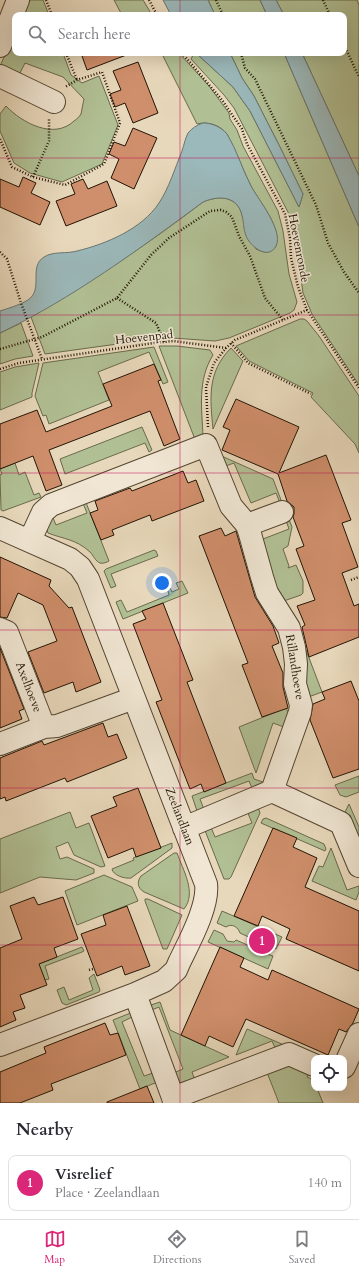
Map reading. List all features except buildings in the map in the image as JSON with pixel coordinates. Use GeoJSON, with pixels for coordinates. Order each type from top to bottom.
{"type":"FeatureCollection","features":[{"type":"Feature","properties":{"kind":"street"},"geometry":{"type":"LineString","coordinates":[[13,12],[18,0]]}},
{"type":"Feature","properties":{"kind":"street"},"geometry":{"type":"LineString","coordinates":[[0,46],[12,15]]}},
{"type":"Feature","properties":{"kind":"street"},"geometry":{"type":"LineString","coordinates":[[0,76],[54,102]]}},
{"type":"Feature","properties":{"kind":"street"},"geometry":{"type":"LineString","coordinates":[[30,540],[43,512],[51,505],[206,445]]}},
{"type":"Feature","properties":{"kind":"street","name":"Rillandhoeve"},"geometry":{"type":"LineString","coordinates":[[206,445],[231,506],[247,525],[267,593],[289,628],[292,641],[296,664],[295,684],[301,705],[300,712],[272,791]]}},
{"type":"Feature","properties":{"kind":"street"},"geometry":{"type":"LineString","coordinates":[[247,525],[282,512]]}},
{"type":"Feature","properties":{"kind":"street","name":"Zeelandlaan"},"geometry":{"type":"LineString","coordinates":[[0,528],[70,559],[80,567],[88,579],[206,884],[207,891],[205,904],[176,970],[164,981],[135,994],[0,1045]]}},
{"type":"Feature","properties":{"kind":"street","name":"Axelhoeve"},"geometry":{"type":"LineString","coordinates":[[0,629],[7,632],[44,727]]}},
{"type":"Feature","properties":{"kind":"street","name":"Axelhoeve"},"geometry":{"type":"LineString","coordinates":[[0,744],[44,727],[57,726],[134,698]]}},
{"type":"Feature","properties":{"kind":"street"},"geometry":{"type":"LineString","coordinates":[[184,828],[272,791],[341,823],[359,866]]}},
{"type":"Feature","properties":{"kind":"street"},"geometry":{"type":"LineString","coordinates":[[135,994],[174,1101],[289,1054],[311,1064]]}},
{"type":"Feature","properties":{"kind":"street"},"geometry":{"type":"LineString","coordinates":[[347,1060],[359,1034]]}},
{"type":"Feature","properties":{"kind":"path"},"geometry":{"type":"LineString","coordinates":[[46,0],[51,12]]}},
{"type":"Feature","properties":{"kind":"path"},"geometry":{"type":"LineString","coordinates":[[149,0],[155,12]]}},
{"type":"Feature","properties":{"kind":"path"},"geometry":{"type":"LineString","coordinates":[[216,0],[222,12]]}},
{"type":"Feature","properties":{"kind":"path"},"geometry":{"type":"LineString","coordinates":[[323,0],[329,12]]}},
{"type":"Feature","properties":{"kind":"path"},"geometry":{"type":"LineString","coordinates":[[347,51],[359,77]]}},
{"type":"Feature","properties":{"kind":"path"},"geometry":{"type":"LineString","coordinates":[[67,56],[77,80]]}},
{"type":"Feature","properties":{"kind":"path","name":"Hoevenronde"},"geometry":{"type":"LineString","coordinates":[[185,56],[222,100],[242,129],[247,144],[285,214],[290,238],[291,258],[298,287],[307,310],[359,388]]}},
{"type":"Feature","properties":{"kind":"path"},"geometry":{"type":"LineString","coordinates":[[242,56],[246,68],[255,79],[316,205],[328,243],[344,272],[359,293]]}},
{"type":"Feature","properties":{"kind":"path"},"geometry":{"type":"LineString","coordinates":[[0,139],[12,167],[33,177],[65,185],[104,164],[120,123],[102,72],[77,80],[66,86],[54,102],[49,121],[50,141],[33,177]]}},
{"type":"Feature","properties":{"kind":"path"},"geometry":{"type":"LineString","coordinates":[[0,349],[42,337],[117,298],[151,255],[169,238],[210,211],[221,210],[232,217],[239,236],[250,256],[265,298],[283,320]]}},
{"type":"Feature","properties":{"kind":"path"},"geometry":{"type":"LineString","coordinates":[[0,252],[7,259],[20,303],[42,359]]}},
{"type":"Feature","properties":{"kind":"path"},"geometry":{"type":"LineString","coordinates":[[117,298],[156,323],[164,342]]}},
{"type":"Feature","properties":{"kind":"path"},"geometry":{"type":"LineString","coordinates":[[206,445],[208,427],[206,387],[214,364],[226,348],[236,340],[307,310]]}},
{"type":"Feature","properties":{"kind":"path","name":"Hoevenpad"},"geometry":{"type":"LineString","coordinates":[[0,369],[18,363],[42,359],[172,341],[226,348]]}},
{"type":"Feature","properties":{"kind":"path"},"geometry":{"type":"LineString","coordinates":[[231,344],[248,363],[311,394]]}},
{"type":"Feature","properties":{"kind":"path"},"geometry":{"type":"LineString","coordinates":[[351,580],[359,578]]}},
{"type":"Feature","properties":{"kind":"path"},"geometry":{"type":"LineString","coordinates":[[89,970],[93,969]]}},
{"type":"Feature","properties":{"kind":"green space"},"geometry":{"type":"Polygon","coordinates":[[[30,0],[43,0],[48,12],[24,12],[30,0]]]}},
{"type":"Feature","properties":{"kind":"green space"},"geometry":{"type":"Polygon","coordinates":[[[114,0],[143,0],[150,12],[120,12],[114,0]]]}},
{"type":"Feature","properties":{"kind":"green space"},"geometry":{"type":"Polygon","coordinates":[[[208,0],[260,0],[266,12],[214,12],[208,0]]]}},
{"type":"Feature","properties":{"kind":"green space"},"geometry":{"type":"Polygon","coordinates":[[[276,0],[357,0],[359,5],[359,176],[303,56],[347,56],[347,12],[282,12],[276,0]]]}},
{"type":"Feature","properties":{"kind":"green space"},"geometry":{"type":"Polygon","coordinates":[[[12,40],[12,56],[64,56],[71,75],[82,83],[99,76],[118,125],[102,164],[62,182],[30,173],[14,163],[0,131],[0,114],[6,106],[29,123],[38,127],[57,129],[66,127],[79,117],[84,99],[63,77],[25,63],[19,75],[0,66],[12,40]]]}},
{"type":"Feature","properties":{"kind":"green space"},"geometry":{"type":"Polygon","coordinates":[[[163,56],[182,56],[209,86],[229,113],[230,119],[237,130],[243,146],[278,211],[283,231],[289,274],[297,302],[294,310],[229,338],[215,341],[161,338],[45,354],[31,317],[119,262],[203,202],[224,198],[234,202],[241,211],[256,249],[270,252],[276,246],[276,230],[273,222],[250,184],[227,134],[214,124],[197,124],[163,56]]]}},
{"type":"Feature","properties":{"kind":"green space"},"geometry":{"type":"Polygon","coordinates":[[[192,56],[199,56],[233,87],[250,111],[299,207],[303,194],[254,96],[242,78],[231,56],[285,56],[359,227],[359,385],[312,314],[303,293],[296,242],[289,214],[234,108],[191,59],[192,56]]]}},
{"type":"Feature","properties":{"kind":"green space"},"geometry":{"type":"Polygon","coordinates":[[[300,319],[307,321],[319,336],[359,396],[359,453],[355,444],[311,397],[313,393],[249,361],[236,346],[300,319]]]}},
{"type":"Feature","properties":{"kind":"green space"},"geometry":{"type":"Polygon","coordinates":[[[21,323],[33,356],[15,359],[0,364],[0,333],[21,323]]]}},
{"type":"Feature","properties":{"kind":"green space"},"geometry":{"type":"Polygon","coordinates":[[[159,346],[177,346],[210,350],[213,355],[208,365],[203,385],[203,437],[196,442],[159,346]]]}},
{"type":"Feature","properties":{"kind":"green space"},"geometry":{"type":"Polygon","coordinates":[[[154,347],[168,382],[163,384],[149,352],[98,372],[109,400],[49,424],[46,415],[43,416],[35,396],[43,363],[154,347]]]}},
{"type":"Feature","properties":{"kind":"green space"},"geometry":{"type":"Polygon","coordinates":[[[231,348],[243,361],[213,429],[211,396],[214,376],[223,357],[231,348]]]}},
{"type":"Feature","properties":{"kind":"green space"},"geometry":{"type":"Polygon","coordinates":[[[39,363],[32,397],[0,410],[0,372],[15,367],[39,363]]]}},
{"type":"Feature","properties":{"kind":"green space"},"geometry":{"type":"Polygon","coordinates":[[[142,427],[152,450],[149,452],[145,443],[65,474],[60,459],[142,427]]]}},
{"type":"Feature","properties":{"kind":"green space"},"geometry":{"type":"Polygon","coordinates":[[[217,454],[273,479],[286,513],[284,513],[276,493],[251,503],[234,463],[223,467],[217,454]]]}},
{"type":"Feature","properties":{"kind":"green space"},"geometry":{"type":"Polygon","coordinates":[[[15,463],[19,475],[25,472],[34,495],[39,493],[41,497],[3,511],[1,510],[0,475],[2,474],[0,469],[15,463]]]}},
{"type":"Feature","properties":{"kind":"green space"},"geometry":{"type":"Polygon","coordinates":[[[85,500],[109,561],[105,563],[101,563],[96,560],[90,552],[80,544],[48,533],[45,525],[51,513],[56,525],[87,513],[82,501],[85,500]]]}},
{"type":"Feature","properties":{"kind":"green space"},"geometry":{"type":"Polygon","coordinates":[[[288,517],[292,527],[288,546],[283,549],[289,566],[288,568],[296,565],[303,581],[303,593],[278,603],[263,539],[289,529],[285,518],[288,517]]]}},
{"type":"Feature","properties":{"kind":"green space"},"geometry":{"type":"Polygon","coordinates":[[[154,550],[158,556],[111,574],[116,586],[111,588],[104,571],[106,569],[154,550]]]}},
{"type":"Feature","properties":{"kind":"green space"},"geometry":{"type":"Polygon","coordinates":[[[182,581],[188,593],[123,619],[116,602],[121,600],[127,612],[169,595],[167,587],[169,586],[172,592],[179,589],[176,583],[182,581]]]}},
{"type":"Feature","properties":{"kind":"green space"},"geometry":{"type":"Polygon","coordinates":[[[290,608],[322,692],[303,699],[283,611],[290,608]]]}},
{"type":"Feature","properties":{"kind":"green space"},"geometry":{"type":"Polygon","coordinates":[[[286,708],[290,713],[284,727],[273,723],[256,773],[239,727],[286,708]]]}},
{"type":"Feature","properties":{"kind":"green space"},"geometry":{"type":"Polygon","coordinates":[[[252,773],[254,779],[266,783],[254,793],[249,781],[200,799],[205,812],[198,814],[192,796],[252,773]]]}},
{"type":"Feature","properties":{"kind":"green space"},"geometry":{"type":"Polygon","coordinates":[[[359,776],[359,792],[346,797],[340,795],[335,785],[359,776]]]}},
{"type":"Feature","properties":{"kind":"green space"},"geometry":{"type":"Polygon","coordinates":[[[349,804],[359,827],[359,847],[343,816],[349,804]]]}},
{"type":"Feature","properties":{"kind":"green space"},"geometry":{"type":"Polygon","coordinates":[[[258,807],[260,813],[231,877],[229,879],[224,879],[204,828],[210,825],[215,837],[252,823],[247,811],[258,807]]]}},
{"type":"Feature","properties":{"kind":"green space"},"geometry":{"type":"Polygon","coordinates":[[[70,812],[76,828],[89,823],[105,866],[101,867],[74,855],[68,842],[56,847],[60,859],[67,857],[94,869],[94,873],[76,880],[40,877],[0,893],[0,839],[70,812]]]}},
{"type":"Feature","properties":{"kind":"green space"},"geometry":{"type":"Polygon","coordinates":[[[266,818],[324,844],[326,849],[325,851],[261,823],[263,819],[266,818]]]}},
{"type":"Feature","properties":{"kind":"green space"},"geometry":{"type":"Polygon","coordinates":[[[172,843],[172,848],[131,878],[119,876],[114,873],[112,869],[134,860],[133,858],[172,843]]]}},
{"type":"Feature","properties":{"kind":"green space"},"geometry":{"type":"Polygon","coordinates":[[[331,848],[347,890],[359,886],[359,892],[356,900],[312,881],[319,866],[323,867],[331,848]]]}},
{"type":"Feature","properties":{"kind":"green space"},"geometry":{"type":"Polygon","coordinates":[[[174,853],[177,853],[188,881],[188,903],[184,909],[144,892],[140,889],[138,884],[141,876],[174,853]]]}},
{"type":"Feature","properties":{"kind":"green space"},"geometry":{"type":"Polygon","coordinates":[[[104,875],[132,887],[138,901],[77,925],[65,891],[104,875]]]}},
{"type":"Feature","properties":{"kind":"green space"},"geometry":{"type":"Polygon","coordinates":[[[145,899],[182,915],[167,949],[163,949],[145,899]]]}},
{"type":"Feature","properties":{"kind":"green space"},"geometry":{"type":"Polygon","coordinates":[[[222,911],[282,937],[276,949],[268,946],[263,939],[259,938],[255,940],[240,933],[234,926],[230,925],[226,927],[217,923],[222,911]]]}},
{"type":"Feature","properties":{"kind":"green space"},"geometry":{"type":"Polygon","coordinates":[[[214,930],[223,934],[227,941],[234,942],[236,940],[252,947],[253,952],[259,955],[265,953],[273,956],[268,969],[208,942],[214,930]]]}},
{"type":"Feature","properties":{"kind":"green space"},"geometry":{"type":"Polygon","coordinates":[[[82,947],[84,951],[45,966],[49,979],[45,980],[44,978],[41,987],[29,992],[21,971],[82,947]]]}},
{"type":"Feature","properties":{"kind":"green space"},"geometry":{"type":"Polygon","coordinates":[[[94,974],[100,990],[99,992],[66,1005],[62,1003],[57,990],[64,987],[69,1000],[93,990],[89,978],[94,974]]]}},
{"type":"Feature","properties":{"kind":"green space"},"geometry":{"type":"Polygon","coordinates":[[[160,1002],[170,1030],[229,1057],[192,1072],[196,1083],[180,1086],[171,1074],[183,1069],[159,1007],[147,1012],[145,1007],[160,1002]]]}},
{"type":"Feature","properties":{"kind":"green space"},"geometry":{"type":"Polygon","coordinates":[[[133,1012],[134,1016],[122,1022],[144,1076],[156,1072],[160,1081],[140,1089],[113,1020],[133,1012]]]}},
{"type":"Feature","properties":{"kind":"green space"},"geometry":{"type":"Polygon","coordinates":[[[247,1029],[291,1048],[277,1052],[272,1041],[236,1055],[247,1029]]]}},
{"type":"Feature","properties":{"kind":"green space"},"geometry":{"type":"Polygon","coordinates":[[[289,1061],[310,1069],[307,1077],[311,1079],[311,1091],[318,1091],[323,1103],[279,1103],[266,1070],[289,1061]]]}},
{"type":"Feature","properties":{"kind":"water"},"geometry":{"type":"Polygon","coordinates":[[[163,0],[208,0],[214,12],[169,12],[163,0]]]}},
{"type":"Feature","properties":{"kind":"water"},"geometry":{"type":"Polygon","coordinates":[[[260,0],[276,0],[282,12],[266,12],[260,0]]]}},
{"type":"Feature","properties":{"kind":"water"},"geometry":{"type":"Polygon","coordinates":[[[199,56],[231,56],[242,78],[254,96],[303,194],[299,207],[250,111],[233,87],[199,56]]]}},
{"type":"Feature","properties":{"kind":"water"},"geometry":{"type":"Polygon","coordinates":[[[285,56],[303,56],[359,176],[359,227],[285,56]]]}},
{"type":"Feature","properties":{"kind":"water"},"geometry":{"type":"Polygon","coordinates":[[[203,123],[219,127],[231,140],[251,186],[273,224],[278,240],[273,250],[264,252],[255,248],[251,244],[245,233],[241,212],[234,202],[225,198],[208,200],[79,289],[53,305],[0,333],[0,311],[22,303],[33,295],[36,284],[37,266],[39,261],[44,257],[56,253],[77,251],[111,240],[133,228],[152,212],[163,197],[169,184],[188,133],[203,123]]]}},
{"type":"Feature","properties":{"kind":"place","name":"Visrelief"},"geometry":{"type":"Point","coordinates":[262,941]}}]}
